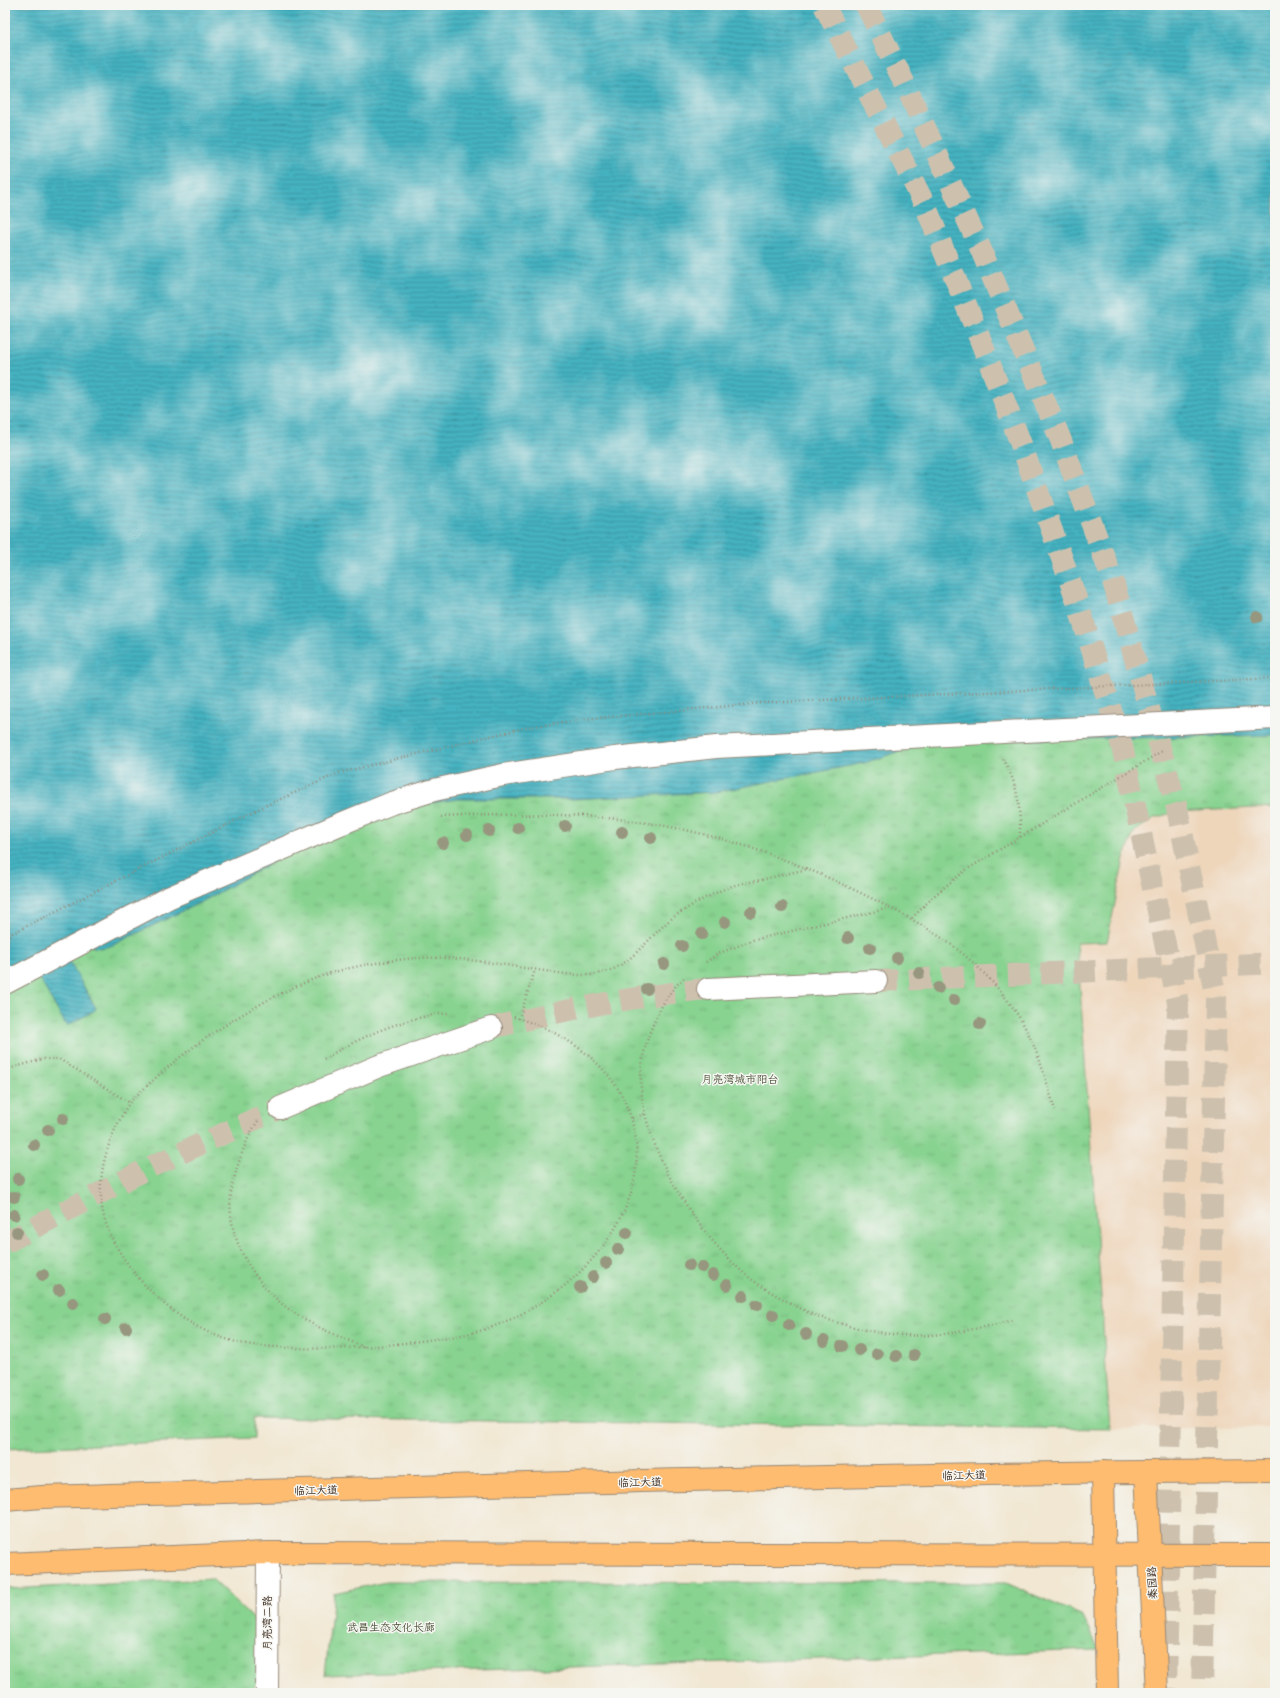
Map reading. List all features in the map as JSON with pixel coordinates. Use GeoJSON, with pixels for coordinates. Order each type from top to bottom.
{"type":"FeatureCollection","features":[{"type":"Feature","properties":{"kind":"main road","name":"临江大道"},"geometry":{"type":"LineString","coordinates":[[5,1500],[42,1497],[286,1490],[1103,1472],[1275,1471]]}},
{"type":"Feature","properties":{"kind":"main road"},"geometry":{"type":"LineString","coordinates":[[1103,1472],[1108,1693]]}},
{"type":"Feature","properties":{"kind":"main road","name":"秦园路"},"geometry":{"type":"LineString","coordinates":[[1146,1472],[1156,1693]]}},
{"type":"Feature","properties":{"kind":"main road"},"geometry":{"type":"LineString","coordinates":[[5,1564],[268,1553],[1275,1554]]}},
{"type":"Feature","properties":{"kind":"street"},"geometry":{"type":"LineString","coordinates":[[5,982],[168,898],[338,825],[392,803],[434,790],[503,775],[615,758],[716,747],[1275,718]]}},
{"type":"Feature","properties":{"kind":"street"},"geometry":{"type":"LineString","coordinates":[[708,989],[876,981]]}},
{"type":"Feature","properties":{"kind":"street"},"geometry":{"type":"LineString","coordinates":[[280,1108],[380,1066],[491,1028]]}},
{"type":"Feature","properties":{"kind":"street","name":"月亮湾二路"},"geometry":{"type":"LineString","coordinates":[[267,1693],[268,1553]]}},
{"type":"Feature","properties":{"kind":"path"},"geometry":{"type":"LineString","coordinates":[[912,918],[953,880],[1164,749],[1176,737],[1179,723]]}},
{"type":"Feature","properties":{"kind":"path"},"geometry":{"type":"LineString","coordinates":[[988,733],[1008,769],[1018,793],[1020,808],[1020,837]]}},
{"type":"Feature","properties":{"kind":"path"},"geometry":{"type":"LineString","coordinates":[[435,817],[538,814],[593,817],[640,822],[700,833],[761,852],[829,877],[912,918],[953,945],[976,964],[995,984],[1023,1024],[1034,1047],[1055,1110]]}},
{"type":"Feature","properties":{"kind":"path"},"geometry":{"type":"LineString","coordinates":[[513,1017],[543,1027],[568,1041],[592,1059],[617,1088],[625,1101],[632,1118],[636,1134],[637,1153],[635,1177],[623,1216],[600,1252],[569,1281],[531,1308],[496,1326],[459,1336],[389,1346],[300,1349],[253,1345],[227,1340],[200,1328],[174,1312],[150,1290],[117,1249],[107,1226],[99,1191],[103,1165],[111,1137],[130,1103],[160,1074],[188,1051],[230,1023],[272,998],[330,973],[375,963],[414,958],[458,959],[575,975],[596,974],[611,971],[624,963],[672,918],[699,901],[725,888],[807,869]]}},
{"type":"Feature","properties":{"kind":"path"},"geometry":{"type":"LineString","coordinates":[[704,963],[718,954],[753,940],[890,908]]}},
{"type":"Feature","properties":{"kind":"path"},"geometry":{"type":"LineString","coordinates":[[519,1018],[535,970]]}},
{"type":"Feature","properties":{"kind":"path"},"geometry":{"type":"LineString","coordinates":[[687,976],[681,980],[659,1009],[648,1035],[642,1063],[641,1088],[645,1114],[664,1164],[691,1212],[709,1237],[727,1257],[747,1276],[802,1310],[830,1321],[866,1330],[924,1336],[976,1330],[1012,1320]]}},
{"type":"Feature","properties":{"kind":"path"},"geometry":{"type":"LineString","coordinates":[[320,1061],[379,1030],[412,1019],[435,1014],[456,1012]]}},
{"type":"Feature","properties":{"kind":"path"},"geometry":{"type":"LineString","coordinates":[[5,1070],[43,1060],[59,1059],[130,1103]]}},
{"type":"Feature","properties":{"kind":"path"},"geometry":{"type":"LineString","coordinates":[[632,1118],[645,1114]]}},
{"type":"Feature","properties":{"kind":"path"},"geometry":{"type":"LineString","coordinates":[[260,1118],[252,1130],[243,1150],[231,1193],[230,1206],[232,1223],[240,1248],[256,1277],[287,1307],[324,1329],[364,1347]]}},
{"type":"Feature","properties":{"kind":"shaded area"},"geometry":{"type":"Polygon","coordinates":[[[1275,807],[1275,1427],[1110,1429],[1100,1324],[1077,942],[1107,942],[1124,859],[1134,832],[1154,818],[1176,813],[1275,807]]]}},
{"type":"Feature","properties":{"kind":"green space","name":"月亮湾城市阳台"},"geometry":{"type":"Polygon","coordinates":[[[1275,707],[1275,807],[1176,812],[1154,818],[1134,832],[1124,859],[1107,942],[1077,943],[1110,1429],[254,1418],[254,1438],[5,1449],[5,962],[86,919],[338,805],[1275,707]]]}},
{"type":"Feature","properties":{"kind":"green space"},"geometry":{"type":"Polygon","coordinates":[[[212,1579],[256,1621],[261,1680],[248,1693],[5,1693],[5,1589],[212,1579]]]}},
{"type":"Feature","properties":{"kind":"green space","name":"武昌生态文化长廊"},"geometry":{"type":"Polygon","coordinates":[[[386,1582],[1006,1583],[1083,1616],[1099,1650],[325,1675],[334,1593],[386,1582]]]}},
{"type":"Feature","properties":{"kind":"water"},"geometry":{"type":"Polygon","coordinates":[[[5,5],[1275,5],[1275,735],[925,743],[864,763],[716,792],[570,799],[458,799],[395,808],[337,826],[205,900],[113,945],[100,948],[94,947],[71,931],[64,942],[64,952],[96,1008],[69,1025],[66,1025],[31,964],[27,961],[17,961],[18,969],[5,993],[5,5]]]}},
{"type":"Feature","properties":{"kind":"tunnel"},"geometry":{"type":"LineString","coordinates":[[824,5],[926,207],[1021,444],[1076,598],[1122,746],[1178,1003],[1166,1693]]}},
{"type":"Feature","properties":{"kind":"tunnel"},"geometry":{"type":"LineString","coordinates":[[866,5],[902,78],[979,245],[1060,438],[1113,581],[1177,808],[1216,998],[1202,1693]]}},
{"type":"Feature","properties":{"kind":"tunnel"},"geometry":{"type":"LineString","coordinates":[[876,981],[1275,963]]}},
{"type":"Feature","properties":{"kind":"tunnel"},"geometry":{"type":"LineString","coordinates":[[491,1028],[599,1004],[708,989]]}},
{"type":"Feature","properties":{"kind":"tunnel"},"geometry":{"type":"LineString","coordinates":[[5,1243],[148,1168],[280,1108]]}}]}
